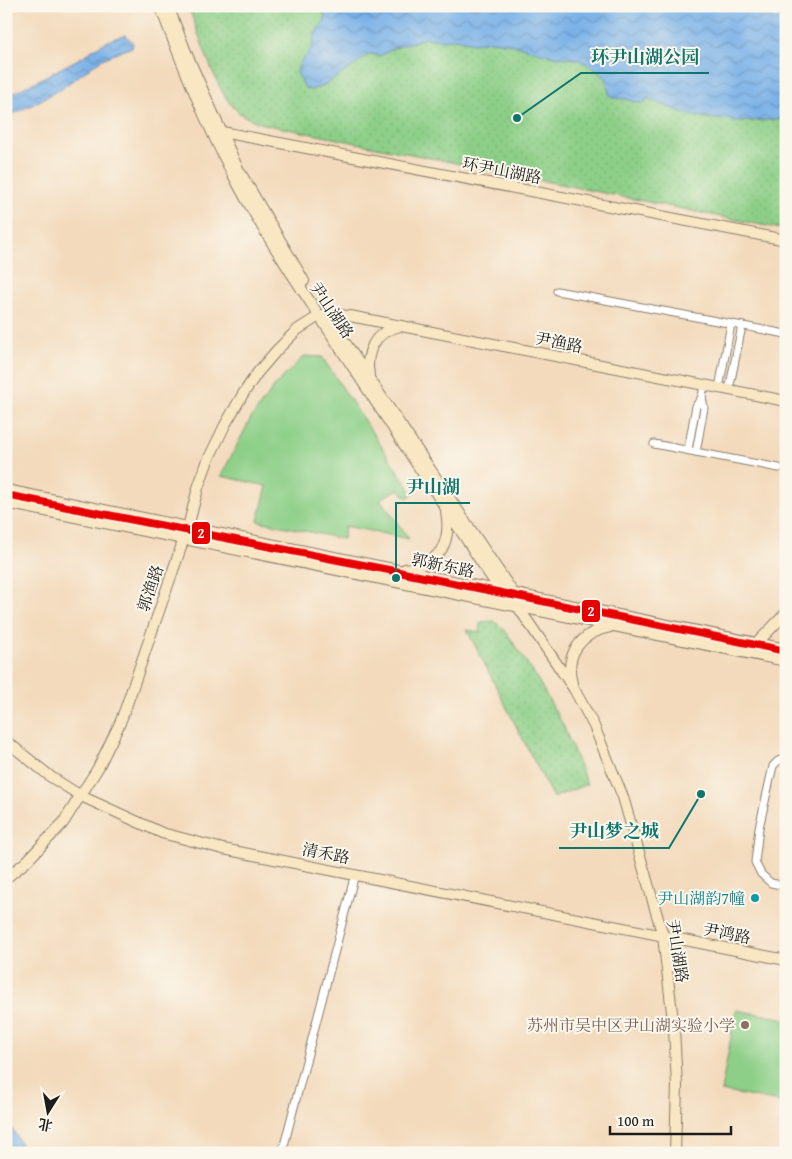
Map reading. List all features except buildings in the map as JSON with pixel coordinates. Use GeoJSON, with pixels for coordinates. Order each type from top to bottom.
{"type":"FeatureCollection","features":[{"type":"Feature","properties":{"kind":"street","name":"尹山湖路"},"geometry":{"type":"LineString","coordinates":[[160,6],[181,62],[216,131],[322,315],[445,508],[501,592],[518,607],[574,689],[594,726],[623,797],[663,936],[674,1029],[677,1076],[676,1153]]}},
{"type":"Feature","properties":{"kind":"street","name":"尹山湖路"},"geometry":{"type":"LineString","coordinates":[[168,6],[216,131]]}},
{"type":"Feature","properties":{"kind":"street","name":"环尹山湖路"},"geometry":{"type":"LineString","coordinates":[[216,131],[786,240]]}},
{"type":"Feature","properties":{"kind":"street"},"geometry":{"type":"LineString","coordinates":[[557,291],[786,334]]}},
{"type":"Feature","properties":{"kind":"street","name":"尹山湖路"},"geometry":{"type":"LineString","coordinates":[[322,315],[370,379],[515,595],[518,607]]}},
{"type":"Feature","properties":{"kind":"street","name":"尹渔路"},"geometry":{"type":"LineString","coordinates":[[322,315],[350,316],[786,401]]}},
{"type":"Feature","properties":{"kind":"street","name":"郭渔路"},"geometry":{"type":"LineString","coordinates":[[6,878],[26,862],[63,823],[98,768],[120,723],[188,527],[198,488],[208,460],[225,424],[258,372],[277,350],[297,330],[322,315]]}},
{"type":"Feature","properties":{"kind":"street"},"geometry":{"type":"LineString","coordinates":[[724,389],[731,324]]}},
{"type":"Feature","properties":{"kind":"street"},"geometry":{"type":"LineString","coordinates":[[370,379],[367,364],[372,346],[385,331],[400,326]]}},
{"type":"Feature","properties":{"kind":"street"},"geometry":{"type":"LineString","coordinates":[[724,389],[742,326]]}},
{"type":"Feature","properties":{"kind":"street"},"geometry":{"type":"LineString","coordinates":[[696,452],[704,408],[702,397],[704,385]]}},
{"type":"Feature","properties":{"kind":"street"},"geometry":{"type":"LineString","coordinates":[[688,450],[696,406],[702,397]]}},
{"type":"Feature","properties":{"kind":"street"},"geometry":{"type":"LineString","coordinates":[[654,444],[779,468]]}},
{"type":"Feature","properties":{"kind":"street","name":"郭新东路"},"geometry":{"type":"LineString","coordinates":[[6,490],[786,649]]}},
{"type":"Feature","properties":{"kind":"street","name":"郭新东路"},"geometry":{"type":"LineString","coordinates":[[6,503],[786,661]]}},
{"type":"Feature","properties":{"kind":"street"},"geometry":{"type":"LineString","coordinates":[[398,570],[422,565],[439,553],[447,533],[448,524],[445,508]]}},
{"type":"Feature","properties":{"kind":"street"},"geometry":{"type":"LineString","coordinates":[[755,655],[757,643],[786,613]]}},
{"type":"Feature","properties":{"kind":"street"},"geometry":{"type":"LineString","coordinates":[[574,689],[570,674],[570,663],[578,645],[592,632],[614,627]]}},
{"type":"Feature","properties":{"kind":"street","name":"清禾路"},"geometry":{"type":"LineString","coordinates":[[6,742],[51,777],[80,796],[162,833],[223,849],[663,936]]}},
{"type":"Feature","properties":{"kind":"street"},"geometry":{"type":"LineString","coordinates":[[786,758],[778,761],[773,766],[759,828],[755,862],[761,874],[771,883],[786,886]]}},
{"type":"Feature","properties":{"kind":"street"},"geometry":{"type":"LineString","coordinates":[[282,1153],[355,874]]}},
{"type":"Feature","properties":{"kind":"street","name":"尹鸿路"},"geometry":{"type":"LineString","coordinates":[[663,936],[786,960]]}},
{"type":"Feature","properties":{"kind":"green space"},"geometry":{"type":"Polygon","coordinates":[[[188,6],[786,6],[786,230],[256,122],[236,110],[229,102],[215,77],[188,6]]]}},
{"type":"Feature","properties":{"kind":"green space"},"geometry":{"type":"Polygon","coordinates":[[[304,356],[322,357],[413,494],[407,498],[399,489],[380,499],[409,539],[345,526],[343,539],[258,521],[267,486],[221,476],[251,418],[277,383],[304,356]]]}},
{"type":"Feature","properties":{"kind":"green space"},"geometry":{"type":"Polygon","coordinates":[[[494,621],[505,630],[535,675],[563,725],[587,784],[553,798],[467,630],[480,632],[480,622],[494,621]]]}},
{"type":"Feature","properties":{"kind":"green space"},"geometry":{"type":"Polygon","coordinates":[[[736,1010],[786,1019],[786,1070],[780,1102],[721,1091],[736,1010]]]}},
{"type":"Feature","properties":{"kind":"water"},"geometry":{"type":"Polygon","coordinates":[[[327,6],[786,6],[786,119],[733,122],[733,119],[700,117],[689,114],[647,98],[644,104],[626,99],[612,98],[609,94],[606,78],[579,60],[549,55],[493,41],[473,43],[454,39],[425,38],[392,49],[380,56],[371,54],[366,56],[321,87],[310,90],[305,88],[297,72],[300,63],[312,48],[315,33],[325,21],[324,13],[327,6]]]}},
{"type":"Feature","properties":{"kind":"water"},"geometry":{"type":"Polygon","coordinates":[[[126,35],[133,43],[132,47],[102,59],[62,88],[6,117],[6,97],[84,56],[104,43],[126,35]]]}},
{"type":"Feature","properties":{"kind":"water"},"geometry":{"type":"Polygon","coordinates":[[[6,1118],[26,1153],[6,1153],[6,1118]]]}},
{"type":"Feature","properties":{"kind":"transit line","name":"2"},"geometry":{"type":"LineString","coordinates":[[6,495],[394,571],[786,651]]}},
{"type":"Feature","properties":{"kind":"place","name":"环尹山湖公园"},"geometry":{"type":"Point","coordinates":[517,118]}},
{"type":"Feature","properties":{"kind":"place","name":"尹山湖"},"geometry":{"type":"Point","coordinates":[396,578]}},
{"type":"Feature","properties":{"kind":"place","name":"尹山梦之城"},"geometry":{"type":"Point","coordinates":[701,794]}},
{"type":"Feature","properties":{"kind":"place","name":"尹山湖韵7幢"},"geometry":{"type":"Point","coordinates":[755,898]}},
{"type":"Feature","properties":{"kind":"place","name":"苏州市吴中区尹山湖实验小学"},"geometry":{"type":"Point","coordinates":[745,1025]}}]}
